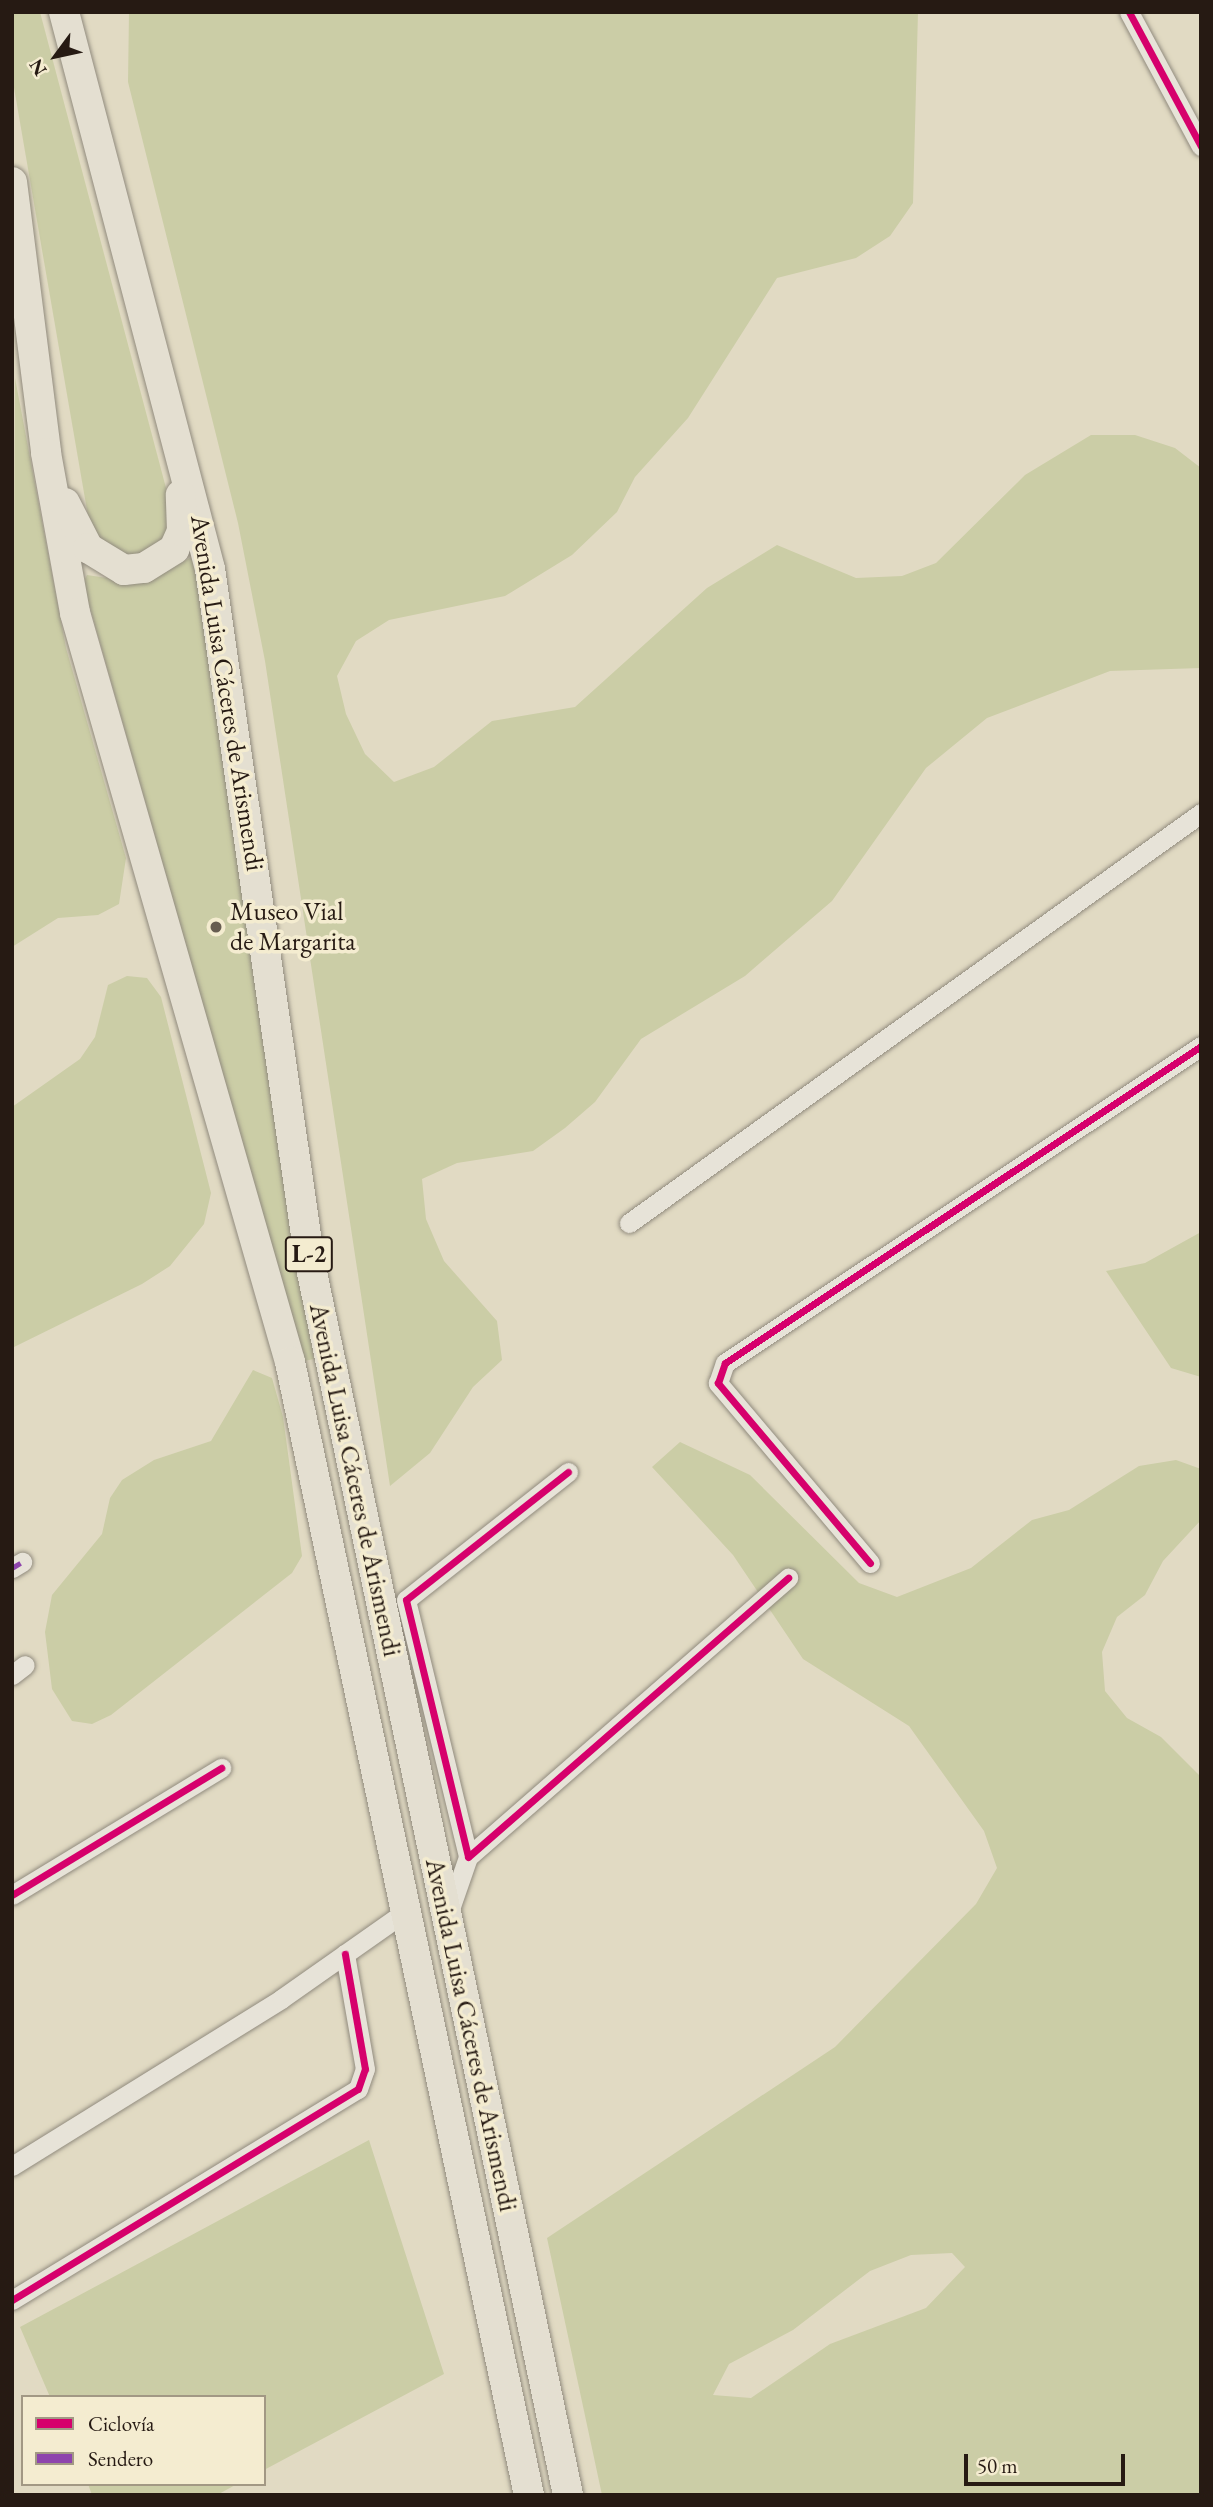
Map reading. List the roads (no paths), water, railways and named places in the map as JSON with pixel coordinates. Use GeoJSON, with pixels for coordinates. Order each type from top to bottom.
{"type":"FeatureCollection","features":[{"type":"Feature","properties":{"kind":"main road","name":"Avenida Luisa Cáceres de Arismendi"},"geometry":{"type":"LineString","coordinates":[[64,12],[78,78],[171,415],[228,667],[310,1264],[568,2495]]}},
{"type":"Feature","properties":{"kind":"main road"},"geometry":{"type":"LineString","coordinates":[[78,78],[87,12]]}},
{"type":"Feature","properties":{"kind":"main road","name":"Avenida Luisa Cáceres de Arismendi"},"geometry":{"type":"LineString","coordinates":[[14,196],[46,453],[85,652],[290,1362],[529,2495]]}},
{"type":"Feature","properties":{"kind":"main road"},"geometry":{"type":"LineString","coordinates":[[46,453],[88,548],[104,564],[144,568],[174,549],[182,531],[171,415]]}},
{"type":"Feature","properties":{"kind":"street"},"geometry":{"type":"LineString","coordinates":[[1129,12],[1201,146]]}},
{"type":"Feature","properties":{"kind":"street"},"geometry":{"type":"LineString","coordinates":[[629,1223],[1201,813]]}},
{"type":"Feature","properties":{"kind":"street"},"geometry":{"type":"LineString","coordinates":[[870,1563],[718,1383],[724,1363],[1201,1046]]}},
{"type":"Feature","properties":{"kind":"street"},"geometry":{"type":"LineString","coordinates":[[447,1923],[468,1857],[406,1600],[568,1472]]}},
{"type":"Feature","properties":{"kind":"street"},"geometry":{"type":"LineString","coordinates":[[468,1857],[788,1578]]}},
{"type":"Feature","properties":{"kind":"street"},"geometry":{"type":"LineString","coordinates":[[12,1895],[221,1768]]}},
{"type":"Feature","properties":{"kind":"street"},"geometry":{"type":"LineString","coordinates":[[12,2166],[345,1954],[406,1911]]}},
{"type":"Feature","properties":{"kind":"street"},"geometry":{"type":"LineString","coordinates":[[12,2300],[358,2089],[365,2069],[345,1954]]}},
{"type":"Feature","properties":{"kind":"place","name":"Museo Vial de Margarita"},"geometry":{"type":"Point","coordinates":[216,927]}}]}
